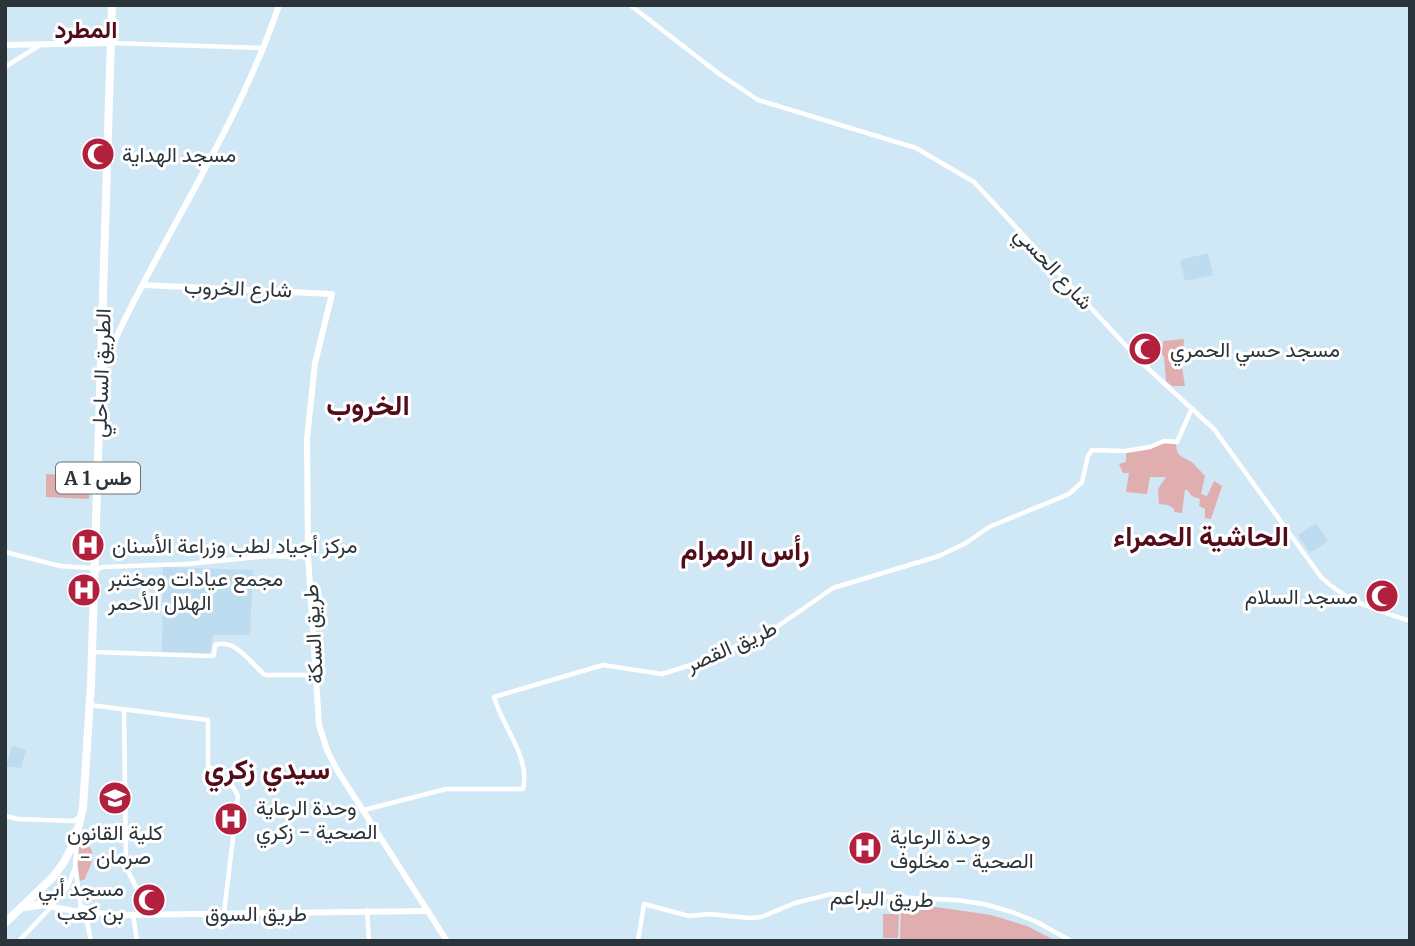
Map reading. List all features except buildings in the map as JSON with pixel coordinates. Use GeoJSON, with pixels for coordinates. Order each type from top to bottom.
{"type":"FeatureCollection","features":[{"type":"Feature","properties":{"kind":"highway","name":"الطريق الساحلي"},"geometry":{"type":"LineString","coordinates":[[5,920],[38,903],[68,856],[83,808],[110,5]]}},
{"type":"Feature","properties":{"kind":"highway","name":"الطريق الساحلي"},"geometry":{"type":"LineString","coordinates":[[96,468],[101,373],[105,354],[102,295]]}},
{"type":"Feature","properties":{"kind":"highway","name":"الطريق الساحلي"},"geometry":{"type":"LineString","coordinates":[[38,903],[77,830],[73,819],[90,705],[93,566]]}},
{"type":"Feature","properties":{"kind":"main road"},"geometry":{"type":"LineString","coordinates":[[105,354],[219,146],[279,5]]}},
{"type":"Feature","properties":{"kind":"main road"},"geometry":{"type":"LineString","coordinates":[[5,45],[110,45]]}},
{"type":"Feature","properties":{"kind":"main road","name":"شارع الخروب"},"geometry":{"type":"LineString","coordinates":[[144,285],[332,293]]}},
{"type":"Feature","properties":{"kind":"main road","name":"طريق السكة"},"geometry":{"type":"LineString","coordinates":[[332,293],[315,363],[307,439],[307,556],[318,721],[337,770],[447,941]]}},
{"type":"Feature","properties":{"kind":"main road","name":"طريق السوق"},"geometry":{"type":"LineString","coordinates":[[38,903],[107,913],[224,912]]}},
{"type":"Feature","properties":{"kind":"main road","name":"طريق السوق"},"geometry":{"type":"LineString","coordinates":[[82,909],[94,913],[133,914],[427,909]]}},
{"type":"Feature","properties":{"kind":"main road"},"geometry":{"type":"LineString","coordinates":[[87,921],[90,914],[94,913]]}},
{"type":"Feature","properties":{"kind":"street","name":"شارع الحسي"},"geometry":{"type":"LineString","coordinates":[[629,5],[758,100],[916,148],[974,182],[1132,352],[1221,437],[1321,577],[1331,587],[1357,603],[1410,621]]}},
{"type":"Feature","properties":{"kind":"street"},"geometry":{"type":"LineString","coordinates":[[5,67],[43,44]]}},
{"type":"Feature","properties":{"kind":"street"},"geometry":{"type":"LineString","coordinates":[[110,45],[260,51]]}},
{"type":"Feature","properties":{"kind":"street"},"geometry":{"type":"LineString","coordinates":[[1132,352],[1134,346]]}},
{"type":"Feature","properties":{"kind":"street","name":"طريق القصر"},"geometry":{"type":"LineString","coordinates":[[364,810],[443,789],[523,789],[522,760],[494,697],[603,665],[662,674],[697,663],[768,633],[833,588],[939,556],[966,543],[989,527],[1069,494],[1082,482],[1092,450],[1125,451],[1150,447],[1164,441],[1177,442],[1192,408]]}},
{"type":"Feature","properties":{"kind":"street"},"geometry":{"type":"LineString","coordinates":[[5,552],[61,566],[186,564],[270,556],[307,556]]}},
{"type":"Feature","properties":{"kind":"street"},"geometry":{"type":"LineString","coordinates":[[93,652],[211,656],[214,655],[216,643],[224,643],[246,656],[265,675],[315,676]]}},
{"type":"Feature","properties":{"kind":"street"},"geometry":{"type":"LineString","coordinates":[[90,705],[204,718],[209,722],[208,766],[231,782],[238,801],[224,912]]}},
{"type":"Feature","properties":{"kind":"street"},"geometry":{"type":"LineString","coordinates":[[124,710],[126,867],[147,911]]}},
{"type":"Feature","properties":{"kind":"street"},"geometry":{"type":"LineString","coordinates":[[5,816],[18,819],[73,819]]}},
{"type":"Feature","properties":{"kind":"street"},"geometry":{"type":"LineString","coordinates":[[77,830],[76,865],[90,941]]}},
{"type":"Feature","properties":{"kind":"street"},"geometry":{"type":"LineString","coordinates":[[18,941],[38,903],[67,888],[76,865],[73,857],[68,856]]}},
{"type":"Feature","properties":{"kind":"street","name":"طريق البراعم"},"geometry":{"type":"LineString","coordinates":[[638,941],[644,904],[689,916],[710,914],[749,918],[761,917],[795,903],[831,894],[956,900],[984,904],[1027,918],[1071,941]]}},
{"type":"Feature","properties":{"kind":"street"},"geometry":{"type":"LineString","coordinates":[[82,909],[90,941]]}},
{"type":"Feature","properties":{"kind":"street"},"geometry":{"type":"LineString","coordinates":[[368,911],[369,941]]}},
{"type":"Feature","properties":{"kind":"street"},"geometry":{"type":"LineString","coordinates":[[133,914],[137,941]]}},
{"type":"Feature","properties":{"kind":"shaded area"},"geometry":{"type":"Polygon","coordinates":[[[1208,253],[1213,275],[1185,281],[1180,260],[1208,253]]]}},
{"type":"Feature","properties":{"kind":"shaded area"},"geometry":{"type":"Polygon","coordinates":[[[1184,339],[1182,367],[1185,386],[1172,386],[1166,381],[1164,357],[1159,350],[1163,341],[1184,339]]]}},
{"type":"Feature","properties":{"kind":"shaded area"},"geometry":{"type":"Polygon","coordinates":[[[1164,441],[1176,443],[1179,454],[1193,463],[1205,476],[1201,494],[1207,496],[1214,481],[1222,486],[1211,519],[1205,518],[1205,509],[1199,506],[1200,499],[1187,490],[1182,513],[1174,512],[1168,505],[1159,504],[1158,489],[1166,477],[1150,477],[1147,494],[1126,492],[1129,473],[1123,473],[1119,464],[1126,462],[1126,452],[1164,441]]]}},
{"type":"Feature","properties":{"kind":"shaded area"},"geometry":{"type":"Polygon","coordinates":[[[46,474],[85,476],[85,483],[90,484],[89,499],[46,497],[46,474]]]}},
{"type":"Feature","properties":{"kind":"shaded area"},"geometry":{"type":"Polygon","coordinates":[[[1316,523],[1328,541],[1310,553],[1298,535],[1316,523]]]}},
{"type":"Feature","properties":{"kind":"shaded area"},"geometry":{"type":"Polygon","coordinates":[[[163,567],[253,570],[250,635],[213,635],[210,654],[162,653],[163,567]]]}},
{"type":"Feature","properties":{"kind":"shaded area"},"geometry":{"type":"Polygon","coordinates":[[[12,746],[26,750],[21,768],[6,766],[12,746]]]}},
{"type":"Feature","properties":{"kind":"shaded area","name":"كلية القانون - صرمان"},"geometry":{"type":"Polygon","coordinates":[[[108,782],[123,785],[124,805],[105,805],[108,782]]]}},
{"type":"Feature","properties":{"kind":"shaded area"},"geometry":{"type":"Polygon","coordinates":[[[79,847],[90,847],[92,855],[85,879],[80,881],[77,859],[79,847]]]}},
{"type":"Feature","properties":{"kind":"shaded area"},"geometry":{"type":"Polygon","coordinates":[[[901,902],[991,915],[1027,926],[1056,941],[900,941],[901,902]]]}},
{"type":"Feature","properties":{"kind":"shaded area"},"geometry":{"type":"Polygon","coordinates":[[[883,914],[899,914],[898,938],[883,938],[883,914]]]}},
{"type":"Feature","properties":{"kind":"place","name":"مسجد الهداية"},"geometry":{"type":"Point","coordinates":[98,154]}},
{"type":"Feature","properties":{"kind":"place","name":"مسجد حسي الحمري"},"geometry":{"type":"Point","coordinates":[1145,349]}},
{"type":"Feature","properties":{"kind":"place","name":"مركز أجياد لطب وزراعة الأسنان"},"geometry":{"type":"Point","coordinates":[88,545]}},
{"type":"Feature","properties":{"kind":"place","name":"مجمع عيادات ومختبر الهلال الأحمر"},"geometry":{"type":"Point","coordinates":[84,590]}},
{"type":"Feature","properties":{"kind":"place","name":"مسجد السلام"},"geometry":{"type":"Point","coordinates":[1382,596]}},
{"type":"Feature","properties":{"kind":"place","name":"كلية القانون - صرمان"},"geometry":{"type":"Point","coordinates":[115,798]}},
{"type":"Feature","properties":{"kind":"place","name":"وحدة الرعاية الصحية - زكري"},"geometry":{"type":"Point","coordinates":[231,819]}},
{"type":"Feature","properties":{"kind":"place","name":"وحدة الرعاية الصحية - مخلوف"},"geometry":{"type":"Point","coordinates":[865,848]}},
{"type":"Feature","properties":{"kind":"place","name":"مسجد أبي بن كعب"},"geometry":{"type":"Point","coordinates":[149,900]}},
{"type":"Feature","properties":{"kind":"district","name":"المطرد"},"geometry":{"type":"Point","coordinates":[86,29]}},
{"type":"Feature","properties":{"kind":"district","name":"الخروب"},"geometry":{"type":"Point","coordinates":[368,405]}},
{"type":"Feature","properties":{"kind":"district","name":"الحاشية الحمراء"},"geometry":{"type":"Point","coordinates":[1201,536]}},
{"type":"Feature","properties":{"kind":"district","name":"رأس الرمرام"},"geometry":{"type":"Point","coordinates":[745,550]}},
{"type":"Feature","properties":{"kind":"district","name":"سيدي زكري"},"geometry":{"type":"Point","coordinates":[267,769]}}]}
